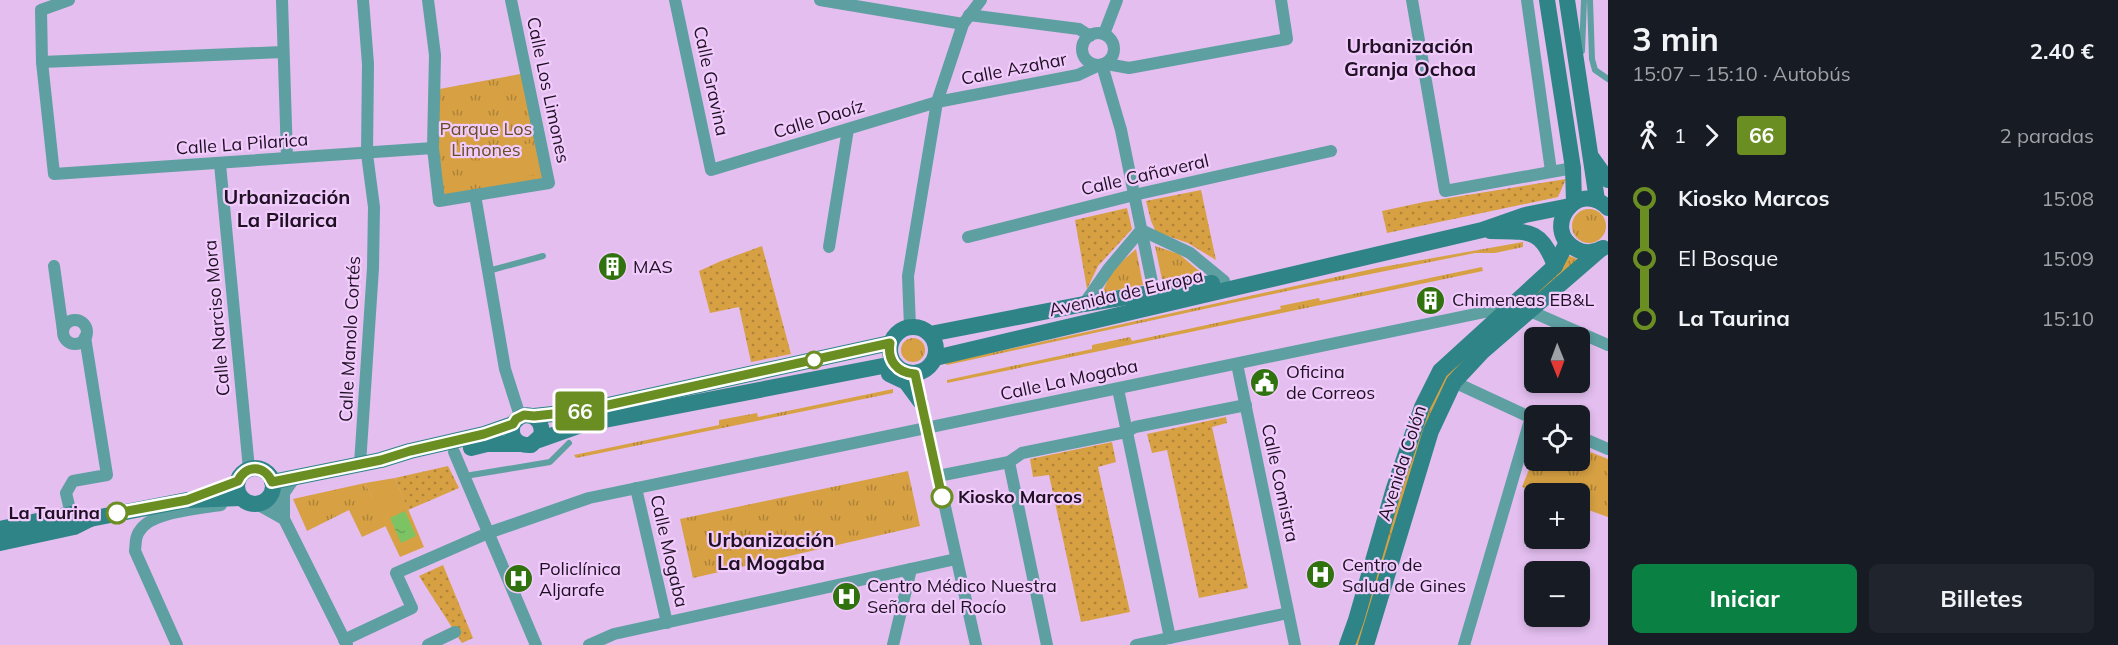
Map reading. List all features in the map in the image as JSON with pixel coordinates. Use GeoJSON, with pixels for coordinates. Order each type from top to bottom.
{"type":"FeatureCollection","features":[{"type":"Feature","properties":{"kind":"main road","name":"Avenida Colón"},"geometry":{"type":"LineString","coordinates":[[1347,645],[1394,488],[1422,407],[1440,371],[1555,266],[1565,239],[1562,220],[1572,204],[1573,168],[1547,0]]}},
{"type":"Feature","properties":{"kind":"main road"},"geometry":{"type":"LineString","coordinates":[[1567,0],[1590,154],[1604,203]]}},
{"type":"Feature","properties":{"kind":"main road"},"geometry":{"type":"LineString","coordinates":[[1590,154],[1608,180]]}},
{"type":"Feature","properties":{"kind":"main road","name":"Avenida de Europa"},"geometry":{"type":"LineString","coordinates":[[935,357],[1482,230],[1525,215],[1582,200],[1604,203]]}},
{"type":"Feature","properties":{"kind":"main road","name":"Avenida de Europa"},"geometry":{"type":"LineString","coordinates":[[1482,230],[1527,229],[1565,239],[1579,251],[1594,252],[1605,247]]}},
{"type":"Feature","properties":{"kind":"main road"},"geometry":{"type":"LineString","coordinates":[[1482,230],[1527,232],[1538,236],[1548,248],[1555,266]]}},
{"type":"Feature","properties":{"kind":"main road","name":"Avenida Colón"},"geometry":{"type":"LineString","coordinates":[[1366,645],[1431,431],[1454,382],[1482,352],[1605,247]]}},
{"type":"Feature","properties":{"kind":"main road","name":"Avenida de Europa"},"geometry":{"type":"LineString","coordinates":[[930,334],[1084,304],[1325,266]]}},
{"type":"Feature","properties":{"kind":"main road"},"geometry":{"type":"LineString","coordinates":[[1113,316],[1126,306],[1148,301],[1154,292],[1162,297],[1208,294]]}},
{"type":"Feature","properties":{"kind":"main road"},"geometry":{"type":"LineString","coordinates":[[917,327],[930,334],[936,345],[935,357],[927,368],[915,374],[903,372],[893,364],[889,350],[890,343],[898,332],[917,327]]}},
{"type":"Feature","properties":{"kind":"main road"},"geometry":{"type":"LineString","coordinates":[[0,543],[74,527],[90,519],[253,490],[295,477],[381,460],[484,434],[522,419],[581,411],[890,343]]}},
{"type":"Feature","properties":{"kind":"main road"},"geometry":{"type":"LineString","coordinates":[[381,460],[420,459],[487,444],[531,445],[584,424],[893,364]]}},
{"type":"Feature","properties":{"kind":"main road"},"geometry":{"type":"LineString","coordinates":[[862,370],[888,373],[906,382],[920,401]]}},
{"type":"Feature","properties":{"kind":"main road"},"geometry":{"type":"LineString","coordinates":[[522,419],[542,427],[539,440]]}},
{"type":"Feature","properties":{"kind":"main road"},"geometry":{"type":"LineString","coordinates":[[520,444],[512,433],[522,419]]}},
{"type":"Feature","properties":{"kind":"main road"},"geometry":{"type":"LineString","coordinates":[[0,529],[71,514],[90,519]]}},
{"type":"Feature","properties":{"kind":"main road"},"geometry":{"type":"LineString","coordinates":[[0,537],[40,520]]}},
{"type":"Feature","properties":{"kind":"street"},"geometry":{"type":"LineString","coordinates":[[69,0],[41,10],[42,63],[283,52]]}},
{"type":"Feature","properties":{"kind":"street"},"geometry":{"type":"LineString","coordinates":[[282,0],[287,157]]}},
{"type":"Feature","properties":{"kind":"street","name":"Calle Manolo Cortés"},"geometry":{"type":"LineString","coordinates":[[360,464],[373,268],[374,207],[368,154],[368,63],[363,0]]}},
{"type":"Feature","properties":{"kind":"street","name":"Calle Los Limones"},"geometry":{"type":"LineString","coordinates":[[428,0],[435,55],[433,148],[440,201],[549,183],[511,0]]}},
{"type":"Feature","properties":{"kind":"street","name":"Calle Gravina"},"geometry":{"type":"LineString","coordinates":[[675,0],[711,170]]}},
{"type":"Feature","properties":{"kind":"street"},"geometry":{"type":"LineString","coordinates":[[820,0],[966,20],[1079,29],[1090,36]]}},
{"type":"Feature","properties":{"kind":"street"},"geometry":{"type":"LineString","coordinates":[[910,327],[908,276],[937,102],[966,20],[981,0]]}},
{"type":"Feature","properties":{"kind":"street"},"geometry":{"type":"LineString","coordinates":[[1104,34],[1117,0]]}},
{"type":"Feature","properties":{"kind":"street"},"geometry":{"type":"LineString","coordinates":[[1102,65],[1113,56],[1115,51],[1112,41],[1104,34],[1090,36],[1083,43],[1083,53],[1088,62],[1102,65],[1129,68],[1287,39],[1281,0]]}},
{"type":"Feature","properties":{"kind":"street"},"geometry":{"type":"LineString","coordinates":[[1412,0],[1445,191],[1573,168]]}},
{"type":"Feature","properties":{"kind":"street"},"geometry":{"type":"LineString","coordinates":[[1527,0],[1551,171]]}},
{"type":"Feature","properties":{"kind":"street","name":"Calle La Pilarica"},"geometry":{"type":"LineString","coordinates":[[42,63],[54,174],[433,148]]}},
{"type":"Feature","properties":{"kind":"street"},"geometry":{"type":"LineString","coordinates":[[1102,65],[1121,130],[1154,292]]}},
{"type":"Feature","properties":{"kind":"street","name":"Calle Azahar"},"geometry":{"type":"LineString","coordinates":[[937,102],[1078,75],[1102,65]]}},
{"type":"Feature","properties":{"kind":"street","name":"Calle Daoíz"},"geometry":{"type":"LineString","coordinates":[[711,170],[937,102]]}},
{"type":"Feature","properties":{"kind":"street"},"geometry":{"type":"LineString","coordinates":[[829,247],[848,129]]}},
{"type":"Feature","properties":{"kind":"street","name":"Calle Cañaveral"},"geometry":{"type":"LineString","coordinates":[[968,237],[1134,195],[1331,151]]}},
{"type":"Feature","properties":{"kind":"street","name":"Calle Narciso Mora"},"geometry":{"type":"LineString","coordinates":[[220,164],[253,490]]}},
{"type":"Feature","properties":{"kind":"street"},"geometry":{"type":"LineString","coordinates":[[475,195],[506,369],[522,419]]}},
{"type":"Feature","properties":{"kind":"street"},"geometry":{"type":"LineString","coordinates":[[1141,230],[1190,253],[1224,281]]}},
{"type":"Feature","properties":{"kind":"street"},"geometry":{"type":"LineString","coordinates":[[1084,304],[1109,268],[1141,230]]}},
{"type":"Feature","properties":{"kind":"street"},"geometry":{"type":"LineString","coordinates":[[54,266],[63,331],[66,323],[74,320],[82,322],[86,329],[85,338],[107,475],[73,481],[66,493],[71,514]]}},
{"type":"Feature","properties":{"kind":"street","name":"Calle La Mogaba"},"geometry":{"type":"LineString","coordinates":[[346,642],[412,608],[396,573],[488,533],[589,498],[1510,307]]}},
{"type":"Feature","properties":{"kind":"street"},"geometry":{"type":"LineString","coordinates":[[1530,311],[1608,345]]}},
{"type":"Feature","properties":{"kind":"street","name":"Calle Comistra"},"geometry":{"type":"LineString","coordinates":[[1237,364],[1295,645]]}},
{"type":"Feature","properties":{"kind":"street"},"geometry":{"type":"LineString","coordinates":[[915,374],[976,645]]}},
{"type":"Feature","properties":{"kind":"street"},"geometry":{"type":"LineString","coordinates":[[1454,382],[1524,414]]}},
{"type":"Feature","properties":{"kind":"street"},"geometry":{"type":"LineString","coordinates":[[1118,389],[1170,638]]}},
{"type":"Feature","properties":{"kind":"street"},"geometry":{"type":"LineString","coordinates":[[938,476],[1009,462],[1022,453],[1246,405]]}},
{"type":"Feature","properties":{"kind":"street"},"geometry":{"type":"LineString","coordinates":[[1590,441],[1608,449]]}},
{"type":"Feature","properties":{"kind":"street"},"geometry":{"type":"LineString","coordinates":[[1464,645],[1524,445]]}},
{"type":"Feature","properties":{"kind":"street"},"geometry":{"type":"LineString","coordinates":[[454,452],[536,645]]}},
{"type":"Feature","properties":{"kind":"street"},"geometry":{"type":"LineString","coordinates":[[1009,462],[1047,645]]}},
{"type":"Feature","properties":{"kind":"street"},"geometry":{"type":"LineString","coordinates":[[284,519],[284,493],[295,477]]}},
{"type":"Feature","properties":{"kind":"street","name":"Calle Mogaba"},"geometry":{"type":"LineString","coordinates":[[636,488],[667,623]]}},
{"type":"Feature","properties":{"kind":"street"},"geometry":{"type":"LineString","coordinates":[[177,645],[135,551],[136,536],[142,527],[153,519],[253,490],[284,519],[346,642]]}},
{"type":"Feature","properties":{"kind":"street"},"geometry":{"type":"LineString","coordinates":[[589,645],[614,634],[956,559]]}},
{"type":"Feature","properties":{"kind":"street"},"geometry":{"type":"LineString","coordinates":[[893,645],[911,569]]}},
{"type":"Feature","properties":{"kind":"street"},"geometry":{"type":"LineString","coordinates":[[1136,645],[1288,614]]}},
{"type":"Feature","properties":{"kind":"street"},"geometry":{"type":"LineString","coordinates":[[428,645],[455,632]]}},
{"type":"Feature","properties":{"kind":"lane"},"geometry":{"type":"LineString","coordinates":[[1580,88],[1584,0]]}},
{"type":"Feature","properties":{"kind":"lane"},"geometry":{"type":"LineString","coordinates":[[1590,0],[1592,59],[1595,70],[1608,79]]}},
{"type":"Feature","properties":{"kind":"lane"},"geometry":{"type":"LineString","coordinates":[[488,270],[543,256]]}},
{"type":"Feature","properties":{"kind":"lane"},"geometry":{"type":"LineString","coordinates":[[464,476],[550,462],[569,443]]}},
{"type":"Feature","properties":{"kind":"green space","name":"Parque Los Limones"},"geometry":{"type":"Polygon","coordinates":[[[526,73],[549,183],[439,201],[434,90],[526,73]]]}},
{"type":"Feature","properties":{"kind":"green space"},"geometry":{"type":"Polygon","coordinates":[[[532,143],[537,174],[485,184],[479,152],[532,143]]]}},
{"type":"Feature","properties":{"kind":"green space"},"geometry":{"type":"Polygon","coordinates":[[[1566,179],[1558,197],[1387,233],[1382,211],[1566,179]]]}},
{"type":"Feature","properties":{"kind":"green space"},"geometry":{"type":"Polygon","coordinates":[[[1201,190],[1216,260],[1188,243],[1156,232],[1146,201],[1201,190]]]}},
{"type":"Feature","properties":{"kind":"green space"},"geometry":{"type":"Polygon","coordinates":[[[1127,208],[1132,229],[1098,266],[1087,289],[1075,220],[1127,208]]]}},
{"type":"Feature","properties":{"kind":"green space"},"geometry":{"type":"Polygon","coordinates":[[[1589,209],[1601,214],[1606,226],[1601,238],[1589,243],[1577,238],[1572,226],[1577,214],[1589,209]]]}},
{"type":"Feature","properties":{"kind":"green space"},"geometry":{"type":"Polygon","coordinates":[[[1523,242],[1523,247],[1495,253],[1475,253],[1301,288],[947,365],[945,363],[1377,268],[1523,242]]]}},
{"type":"Feature","properties":{"kind":"green space"},"geometry":{"type":"Polygon","coordinates":[[[762,246],[791,354],[751,362],[739,307],[710,313],[699,271],[762,246]]]}},
{"type":"Feature","properties":{"kind":"green space"},"geometry":{"type":"Polygon","coordinates":[[[1155,246],[1179,254],[1206,277],[1163,284],[1155,246]]]}},
{"type":"Feature","properties":{"kind":"green space"},"geometry":{"type":"Polygon","coordinates":[[[1136,249],[1143,285],[1102,293],[1112,270],[1136,249]]]}},
{"type":"Feature","properties":{"kind":"green space"},"geometry":{"type":"Polygon","coordinates":[[[1567,255],[1580,260],[1448,378],[1423,434],[1358,645],[1355,643],[1415,446],[1444,374],[1567,255]]]}},
{"type":"Feature","properties":{"kind":"green space"},"geometry":{"type":"Polygon","coordinates":[[[1482,267],[1483,271],[947,383],[947,380],[1092,349],[1092,345],[1130,337],[1132,341],[1281,309],[1280,306],[1319,298],[1320,301],[1482,267]]]}},
{"type":"Feature","properties":{"kind":"green space"},"geometry":{"type":"Polygon","coordinates":[[[913,338],[918,339],[924,345],[924,355],[918,361],[913,362],[908,361],[902,355],[901,350],[902,345],[908,339],[913,338]]]}},
{"type":"Feature","properties":{"kind":"green space"},"geometry":{"type":"Polygon","coordinates":[[[893,389],[893,393],[576,458],[574,455],[719,425],[719,420],[757,413],[758,417],[893,389]]]}},
{"type":"Feature","properties":{"kind":"green space"},"geometry":{"type":"Polygon","coordinates":[[[1226,417],[1227,423],[1212,427],[1248,588],[1199,598],[1167,450],[1152,453],[1147,434],[1226,417]]]}},
{"type":"Feature","properties":{"kind":"green space"},"geometry":{"type":"Polygon","coordinates":[[[1112,442],[1116,462],[1098,467],[1130,612],[1081,622],[1049,475],[1033,477],[1030,459],[1112,442]]]}},
{"type":"Feature","properties":{"kind":"green space"},"geometry":{"type":"Polygon","coordinates":[[[1590,452],[1608,459],[1608,517],[1590,511],[1590,483],[1524,483],[1524,488],[1522,487],[1528,471],[1590,471],[1590,452]]]}},
{"type":"Feature","properties":{"kind":"green space"},"geometry":{"type":"Polygon","coordinates":[[[448,466],[459,488],[408,510],[395,478],[448,466]]]}},
{"type":"Feature","properties":{"kind":"green space"},"geometry":{"type":"Polygon","coordinates":[[[908,471],[920,526],[693,578],[680,519],[908,471]]]}},
{"type":"Feature","properties":{"kind":"green space"},"geometry":{"type":"Polygon","coordinates":[[[395,478],[424,547],[400,557],[365,483],[395,478]]]}},
{"type":"Feature","properties":{"kind":"green space"},"geometry":{"type":"Polygon","coordinates":[[[365,483],[386,526],[362,537],[349,510],[307,531],[293,499],[365,483]]]}},
{"type":"Feature","properties":{"kind":"green space"},"geometry":{"type":"Polygon","coordinates":[[[443,565],[473,638],[462,643],[419,576],[443,565]]]}},
{"type":"Feature","properties":{"kind":"water"},"geometry":{"type":"Polygon","coordinates":[[[405,511],[416,536],[401,543],[390,518],[405,511]]]}},
{"type":"Feature","properties":{"kind":"bus line","name":"66"},"geometry":{"type":"LineString","coordinates":[[117,513],[187,500],[238,481],[240,476],[249,469],[261,469],[266,472],[272,482],[381,460],[484,434],[513,424],[516,419],[524,415],[581,411],[890,343],[890,357],[893,364],[903,372],[915,374],[942,497]]}},
{"type":"Feature","properties":{"kind":"place","name":"MAS"},"geometry":{"type":"Point","coordinates":[612,267]}},
{"type":"Feature","properties":{"kind":"place","name":"Chimeneas EB&L"},"geometry":{"type":"Point","coordinates":[1431,300]}},
{"type":"Feature","properties":{"kind":"place","name":"Oficina de Correos"},"geometry":{"type":"Point","coordinates":[1265,382]}},
{"type":"Feature","properties":{"kind":"place","name":"Kiosko Marcos"},"geometry":{"type":"Point","coordinates":[942,497]}},
{"type":"Feature","properties":{"kind":"place","name":"La Taurina"},"geometry":{"type":"Point","coordinates":[117,513]}},
{"type":"Feature","properties":{"kind":"place","name":"Centro de Salud de Gines"},"geometry":{"type":"Point","coordinates":[1321,575]}},
{"type":"Feature","properties":{"kind":"place","name":"Policlínica Aljarafe"},"geometry":{"type":"Point","coordinates":[518,579]}},
{"type":"Feature","properties":{"kind":"place","name":"Centro Médico Nuestra Señora del Rocío"},"geometry":{"type":"Point","coordinates":[846,596]}},
{"type":"Feature","properties":{"kind":"district","name":"Urbanización Granja Ochoa"},"geometry":{"type":"Point","coordinates":[1410,58]}},
{"type":"Feature","properties":{"kind":"district","name":"Urbanización La Pilarica"},"geometry":{"type":"Point","coordinates":[287,208]}},
{"type":"Feature","properties":{"kind":"district","name":"Urbanización La Mogaba"},"geometry":{"type":"Point","coordinates":[771,552]}}]}
